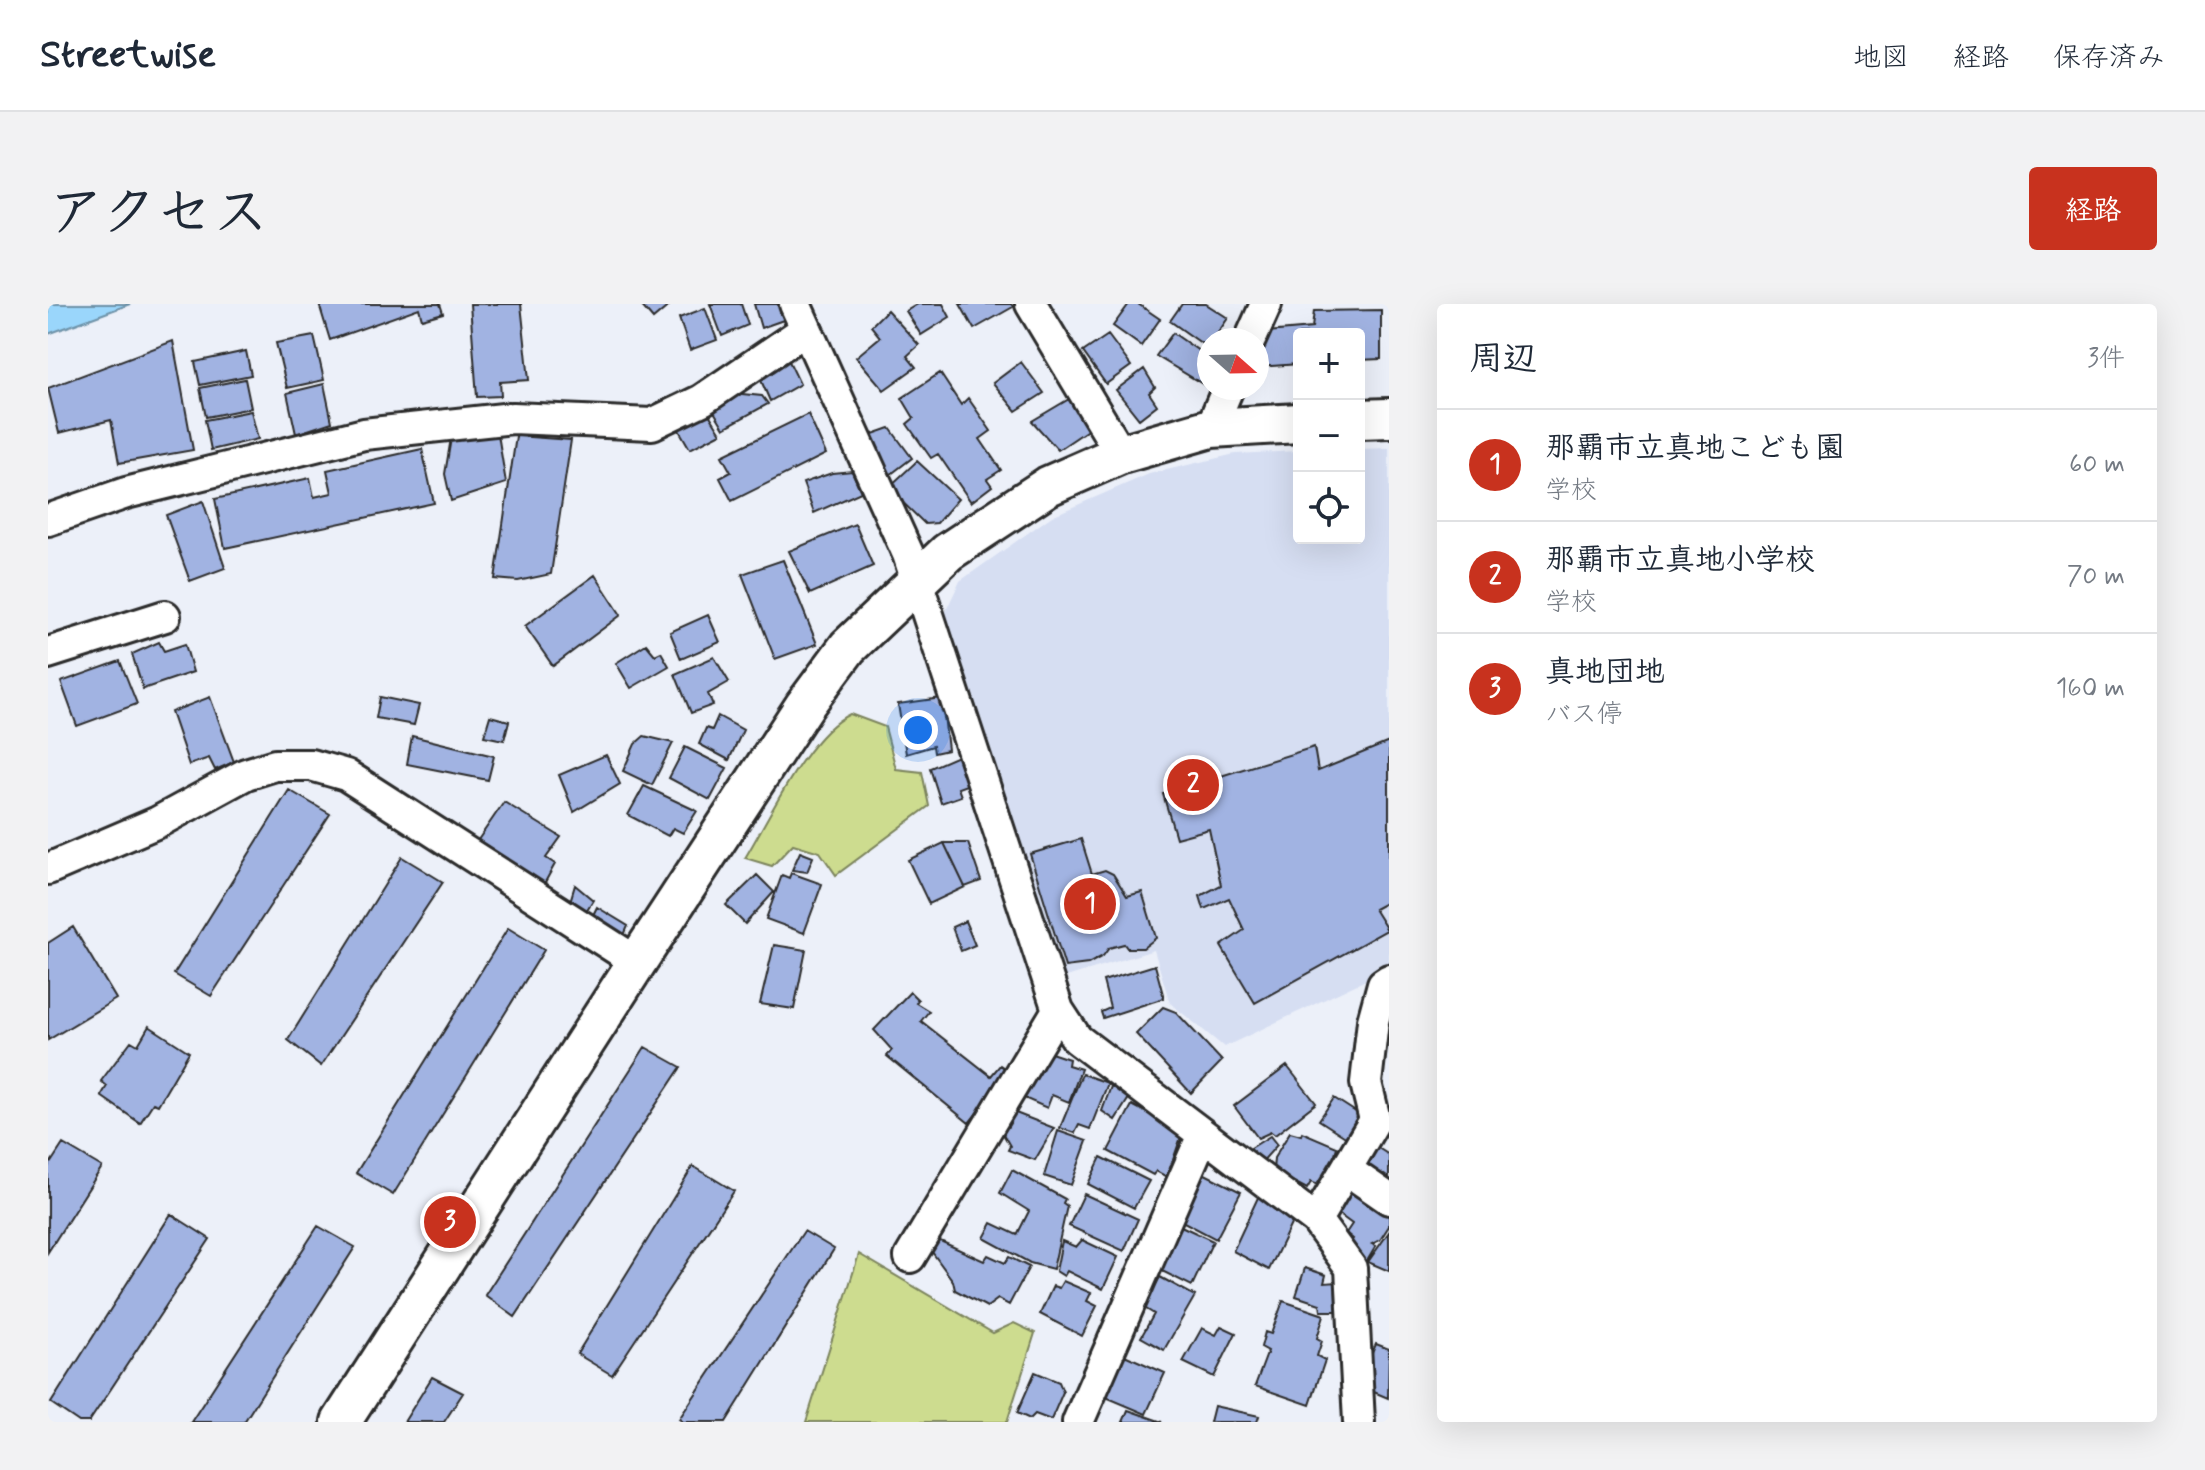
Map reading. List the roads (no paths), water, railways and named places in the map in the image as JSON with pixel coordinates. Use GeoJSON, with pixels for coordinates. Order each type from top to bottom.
{"type":"FeatureCollection","features":[{"type":"Feature","properties":{"kind":"street"},"geometry":{"type":"LineString","coordinates":[[1031,304],[1121,454]]}},
{"type":"Feature","properties":{"kind":"street"},"geometry":{"type":"LineString","coordinates":[[1255,328],[1266,304]]}},
{"type":"Feature","properties":{"kind":"street"},"geometry":{"type":"LineString","coordinates":[[48,520],[126,493],[364,434],[513,418],[652,424],[702,400],[800,317],[917,578],[1058,1010],[1077,1039],[1202,1137],[1316,1220],[1351,1268],[1359,1422]]}},
{"type":"Feature","properties":{"kind":"street"},"geometry":{"type":"LineString","coordinates":[[1211,428],[1223,400]]}},
{"type":"Feature","properties":{"kind":"street"},"geometry":{"type":"LineString","coordinates":[[1365,419],[1389,418]]}},
{"type":"Feature","properties":{"kind":"street"},"geometry":{"type":"LineString","coordinates":[[341,1422],[805,705],[848,647],[917,578],[972,534],[1048,486],[1121,454],[1211,428],[1293,423]]}},
{"type":"Feature","properties":{"kind":"street"},"geometry":{"type":"LineString","coordinates":[[48,653],[165,616]]}},
{"type":"Feature","properties":{"kind":"street"},"geometry":{"type":"LineString","coordinates":[[48,869],[158,822],[246,774],[275,765],[311,765],[346,775],[637,962]]}},
{"type":"Feature","properties":{"kind":"street"},"geometry":{"type":"LineString","coordinates":[[1316,1220],[1375,1120],[1366,1083],[1373,1021],[1383,984],[1389,980]]}},
{"type":"Feature","properties":{"kind":"street"},"geometry":{"type":"LineString","coordinates":[[910,1257],[1058,1010]]}},
{"type":"Feature","properties":{"kind":"street"},"geometry":{"type":"LineString","coordinates":[[1078,1422],[1202,1137]]}},
{"type":"Feature","properties":{"kind":"street"},"geometry":{"type":"LineString","coordinates":[[1347,1170],[1389,1199]]}},
{"type":"Feature","properties":{"kind":"water"},"geometry":{"type":"Polygon","coordinates":[[[48,304],[130,304],[48,334],[48,304]]]}},
{"type":"Feature","properties":{"kind":"place","name":"那覇市立真地小学校"},"geometry":{"type":"Point","coordinates":[1193,785]}},
{"type":"Feature","properties":{"kind":"place","name":"那覇市立真地こども園"},"geometry":{"type":"Point","coordinates":[1090,904]}},
{"type":"Feature","properties":{"kind":"place","name":"真地団地"},"geometry":{"type":"Point","coordinates":[450,1222]}}]}
